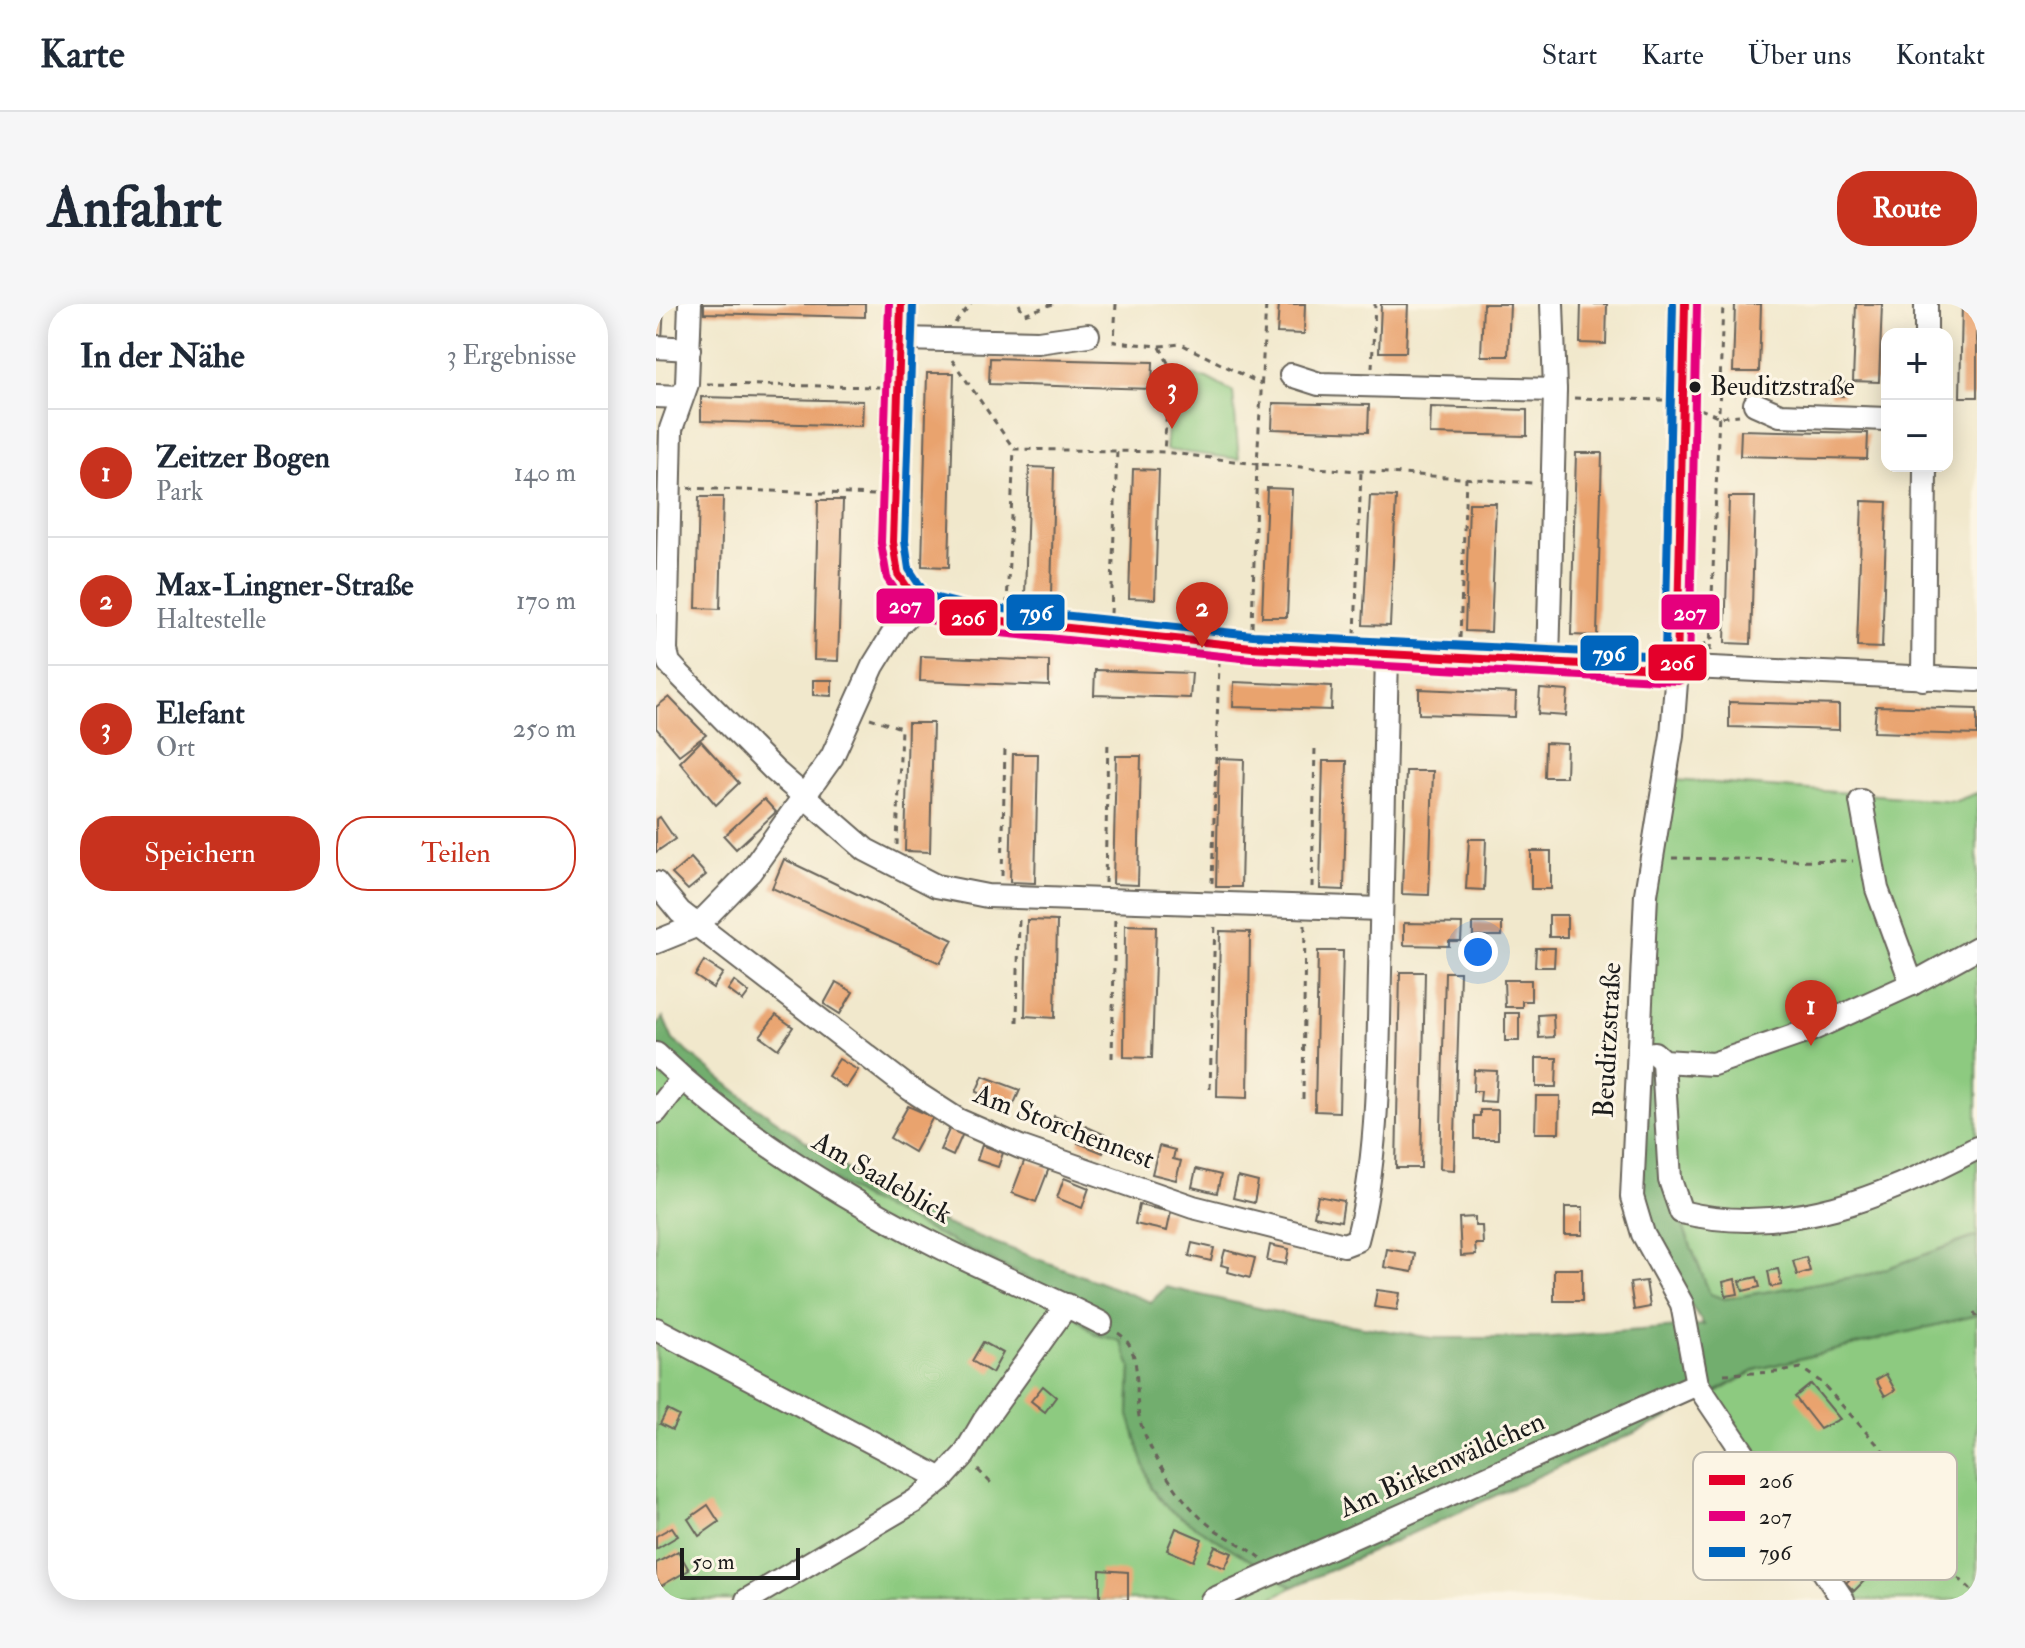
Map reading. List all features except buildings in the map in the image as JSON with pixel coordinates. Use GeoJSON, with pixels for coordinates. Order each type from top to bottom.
{"type":"FeatureCollection","features":[{"type":"Feature","properties":{"kind":"street"},"geometry":{"type":"LineString","coordinates":[[690,304],[684,390],[671,429],[666,651],[669,663],[774,770],[866,850],[936,886],[1011,897],[1381,909],[1387,654]]}},
{"type":"Feature","properties":{"kind":"street"},"geometry":{"type":"LineString","coordinates":[[901,304],[893,542],[898,574],[919,605],[963,617],[1252,647],[1677,669],[1977,680]]}},
{"type":"Feature","properties":{"kind":"street"},"geometry":{"type":"LineString","coordinates":[[1548,663],[1553,484],[1552,304]]}},
{"type":"Feature","properties":{"kind":"street","name":"Beuditzstraße"},"geometry":{"type":"LineString","coordinates":[[1685,304],[1677,669],[1672,735],[1651,858],[1638,1042],[1632,1197],[1643,1234],[1682,1304],[1697,1384]]}},
{"type":"Feature","properties":{"kind":"street"},"geometry":{"type":"LineString","coordinates":[[1926,304],[1926,328]]}},
{"type":"Feature","properties":{"kind":"street"},"geometry":{"type":"LineString","coordinates":[[900,339],[1038,342],[1088,335]]}},
{"type":"Feature","properties":{"kind":"street"},"geometry":{"type":"LineString","coordinates":[[656,347],[689,349]]}},
{"type":"Feature","properties":{"kind":"street"},"geometry":{"type":"LineString","coordinates":[[1291,375],[1319,384],[1554,394]]}},
{"type":"Feature","properties":{"kind":"street"},"geometry":{"type":"LineString","coordinates":[[656,396],[684,390]]}},
{"type":"Feature","properties":{"kind":"street"},"geometry":{"type":"LineString","coordinates":[[1755,404],[1780,415],[1881,419]]}},
{"type":"Feature","properties":{"kind":"street"},"geometry":{"type":"LineString","coordinates":[[1923,679],[1925,472]]}},
{"type":"Feature","properties":{"kind":"street"},"geometry":{"type":"LineString","coordinates":[[656,942],[698,925],[750,872],[832,757],[873,666],[899,624],[919,605]]}},
{"type":"Feature","properties":{"kind":"street"},"geometry":{"type":"LineString","coordinates":[[1861,801],[1877,889],[1912,984]]}},
{"type":"Feature","properties":{"kind":"street","name":"Am Storchennest"},"geometry":{"type":"LineString","coordinates":[[656,883],[680,912],[910,1089],[958,1120],[1020,1147],[1193,1207],[1344,1245],[1357,1240],[1369,1170],[1378,1044],[1381,909]]}},
{"type":"Feature","properties":{"kind":"street"},"geometry":{"type":"LineString","coordinates":[[1638,1042],[1663,1061],[1713,1064],[1811,1030],[1912,984],[1977,948]]}},
{"type":"Feature","properties":{"kind":"street","name":"Am Saaleblick"},"geometry":{"type":"LineString","coordinates":[[656,1054],[732,1121],[844,1195],[942,1248],[1101,1323]]}},
{"type":"Feature","properties":{"kind":"street"},"geometry":{"type":"LineString","coordinates":[[1663,1061],[1670,1180],[1681,1212],[1750,1223],[1802,1218],[1896,1185],[1977,1148]]}},
{"type":"Feature","properties":{"kind":"street"},"geometry":{"type":"LineString","coordinates":[[656,1112],[682,1079]]}},
{"type":"Feature","properties":{"kind":"street"},"geometry":{"type":"LineString","coordinates":[[747,1600],[915,1501],[942,1479],[964,1455],[984,1421],[1067,1305]]}},
{"type":"Feature","properties":{"kind":"street"},"geometry":{"type":"LineString","coordinates":[[656,1329],[942,1479]]}},
{"type":"Feature","properties":{"kind":"street"},"geometry":{"type":"LineString","coordinates":[[1697,1384],[1743,1452]]}},
{"type":"Feature","properties":{"kind":"street","name":"Am Birkenwäldchen"},"geometry":{"type":"LineString","coordinates":[[1212,1600],[1697,1384]]}},
{"type":"Feature","properties":{"kind":"street"},"geometry":{"type":"LineString","coordinates":[[1829,1580],[1843,1600]]}},
{"type":"Feature","properties":{"kind":"path"},"geometry":{"type":"LineString","coordinates":[[971,304],[939,341],[1014,449],[1007,621]]}},
{"type":"Feature","properties":{"kind":"path"},"geometry":{"type":"LineString","coordinates":[[1019,304],[1024,314],[1053,304]]}},
{"type":"Feature","properties":{"kind":"path"},"geometry":{"type":"LineString","coordinates":[[1116,304],[1114,342],[1160,346],[1181,344],[1261,384]]}},
{"type":"Feature","properties":{"kind":"path"},"geometry":{"type":"LineString","coordinates":[[1252,647],[1257,464],[1266,304]]}},
{"type":"Feature","properties":{"kind":"path"},"geometry":{"type":"LineString","coordinates":[[1371,386],[1375,304]]}},
{"type":"Feature","properties":{"kind":"path"},"geometry":{"type":"LineString","coordinates":[[1713,637],[1723,304]]}},
{"type":"Feature","properties":{"kind":"path"},"geometry":{"type":"LineString","coordinates":[[1160,346],[1170,367],[1164,452]]}},
{"type":"Feature","properties":{"kind":"path"},"geometry":{"type":"LineString","coordinates":[[684,390],[900,387]]}},
{"type":"Feature","properties":{"kind":"path"},"geometry":{"type":"LineString","coordinates":[[1554,394],[1682,400],[1720,417],[1739,415],[1755,404]]}},
{"type":"Feature","properties":{"kind":"path"},"geometry":{"type":"LineString","coordinates":[[1014,449],[1164,452],[1257,464],[1553,484]]}},
{"type":"Feature","properties":{"kind":"path"},"geometry":{"type":"LineString","coordinates":[[1111,632],[1117,450]]}},
{"type":"Feature","properties":{"kind":"path"},"geometry":{"type":"LineString","coordinates":[[1354,653],[1361,471]]}},
{"type":"Feature","properties":{"kind":"path"},"geometry":{"type":"LineString","coordinates":[[1459,659],[1466,478]]}},
{"type":"Feature","properties":{"kind":"path"},"geometry":{"type":"LineString","coordinates":[[669,487],[895,495]]}},
{"type":"Feature","properties":{"kind":"path"},"geometry":{"type":"LineString","coordinates":[[1210,1089],[1219,643]]}},
{"type":"Feature","properties":{"kind":"path"},"geometry":{"type":"LineString","coordinates":[[852,711],[901,728],[896,865]]}},
{"type":"Feature","properties":{"kind":"path"},"geometry":{"type":"LineString","coordinates":[[1108,739],[1112,1058]]}},
{"type":"Feature","properties":{"kind":"path"},"geometry":{"type":"LineString","coordinates":[[1303,1099],[1315,747]]}},
{"type":"Feature","properties":{"kind":"path"},"geometry":{"type":"LineString","coordinates":[[1005,748],[1017,1022]]}},
{"type":"Feature","properties":{"kind":"path"},"geometry":{"type":"LineString","coordinates":[[1651,858],[1873,862]]}},
{"type":"Feature","properties":{"kind":"path"},"geometry":{"type":"LineString","coordinates":[[1974,1312],[1977,1317]]}},
{"type":"Feature","properties":{"kind":"path"},"geometry":{"type":"LineString","coordinates":[[1101,1323],[1124,1337],[1136,1366],[1140,1421],[1174,1483],[1212,1527],[1248,1548],[1276,1571]]}},
{"type":"Feature","properties":{"kind":"path"},"geometry":{"type":"LineString","coordinates":[[1724,1374],[1801,1368],[1821,1382],[1884,1452]]}},
{"type":"Feature","properties":{"kind":"path"},"geometry":{"type":"LineString","coordinates":[[1957,1577],[1977,1595]]}},
{"type":"Feature","properties":{"kind":"green space"},"geometry":{"type":"Polygon","coordinates":[[[1173,373],[1207,378],[1233,392],[1239,459],[1166,450],[1173,373]]]}},
{"type":"Feature","properties":{"kind":"green space"},"geometry":{"type":"Polygon","coordinates":[[[1674,780],[1956,801],[1977,793],[1977,1236],[1871,1274],[1724,1299],[1710,1294],[1664,1179],[1646,1032],[1656,858],[1674,780]]]}},
{"type":"Feature","properties":{"kind":"green space"},"geometry":{"type":"Polygon","coordinates":[[[663,1017],[673,1040],[751,1103],[859,1178],[946,1224],[1151,1302],[1166,1287],[1294,1316],[1433,1338],[1539,1338],[1704,1325],[1683,1293],[1642,1198],[1645,1060],[1658,1064],[1664,1179],[1710,1294],[1724,1299],[1871,1274],[1977,1236],[1977,1315],[1758,1369],[1665,1419],[1293,1587],[1168,1509],[1151,1488],[1129,1415],[1131,1367],[1121,1341],[1094,1334],[1048,1288],[861,1197],[780,1146],[656,1044],[656,1028],[663,1017]]]}},
{"type":"Feature","properties":{"kind":"green space"},"geometry":{"type":"Polygon","coordinates":[[[656,1044],[736,1116],[1048,1289],[1094,1334],[1121,1341],[1131,1366],[1129,1415],[1168,1509],[1293,1587],[1267,1600],[656,1600],[656,1044]]]}},
{"type":"Feature","properties":{"kind":"green space"},"geometry":{"type":"Polygon","coordinates":[[[1977,1315],[1977,1600],[1848,1600],[1834,1580],[1957,1580],[1957,1452],[1747,1452],[1710,1397],[1758,1369],[1977,1315]]]}},
{"type":"Feature","properties":{"kind":"transit line","name":"207"},"geometry":{"type":"LineString","coordinates":[[889,304],[881,543],[887,578],[911,614],[961,629],[1251,659],[1678,681],[1685,678],[1689,669],[1697,304]]}},
{"type":"Feature","properties":{"kind":"transit line","name":"206"},"geometry":{"type":"LineString","coordinates":[[901,304],[893,542],[898,574],[919,605],[963,617],[1252,647],[1677,669],[1685,304]]}},
{"type":"Feature","properties":{"kind":"transit line","name":"796"},"geometry":{"type":"LineString","coordinates":[[913,304],[905,541],[909,569],[926,595],[965,605],[1253,635],[1665,656],[1673,304]]}},
{"type":"Feature","properties":{"kind":"place","name":"Beuditzstraße"},"geometry":{"type":"Point","coordinates":[1695,387]}},
{"type":"Feature","properties":{"kind":"place","name":"Elefant"},"geometry":{"type":"Point","coordinates":[1172,429]}},
{"type":"Feature","properties":{"kind":"place","name":"Max-Lingner-Straße"},"geometry":{"type":"Point","coordinates":[1202,648]}},
{"type":"Feature","properties":{"kind":"place","name":"Zeitzer Bogen"},"geometry":{"type":"Point","coordinates":[1811,1046]}}]}
